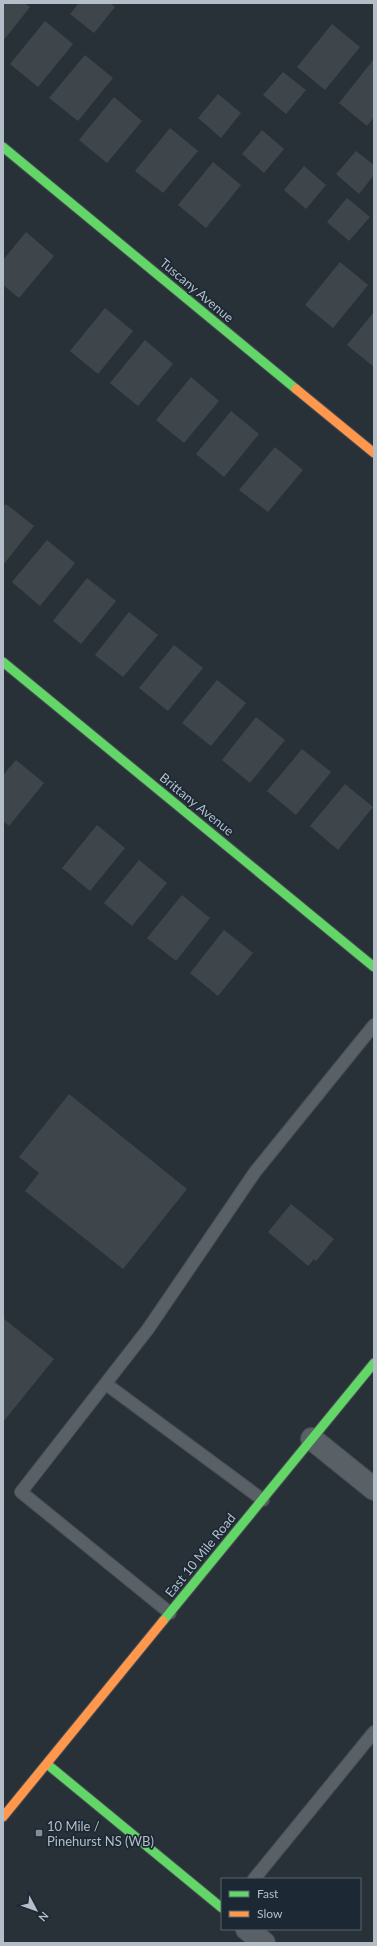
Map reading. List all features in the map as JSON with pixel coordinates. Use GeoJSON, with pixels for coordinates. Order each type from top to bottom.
{"type":"FeatureCollection","features":[{"type":"Feature","properties":{"kind":"street","name":"Tuscany Avenue"},"geometry":{"type":"LineString","coordinates":[[3,147],[374,453]]}},
{"type":"Feature","properties":{"kind":"street","name":"Brittany Avenue"},"geometry":{"type":"LineString","coordinates":[[3,662],[374,967]]}},
{"type":"Feature","properties":{"kind":"street","name":"East 10 Mile Road"},"geometry":{"type":"LineString","coordinates":[[3,1817],[312,1439],[370,1376],[374,1363]]}},
{"type":"Feature","properties":{"kind":"street"},"geometry":{"type":"LineString","coordinates":[[312,1439],[374,1489]]}},
{"type":"Feature","properties":{"kind":"street"},"geometry":{"type":"LineString","coordinates":[[47,1764],[221,1907]]}},
{"type":"Feature","properties":{"kind":"street"},"geometry":{"type":"LineString","coordinates":[[248,1930],[264,1943]]}},
{"type":"Feature","properties":{"kind":"lane"},"geometry":{"type":"LineString","coordinates":[[170,1613],[21,1492],[148,1329],[255,1172],[374,1025]]}},
{"type":"Feature","properties":{"kind":"lane"},"geometry":{"type":"LineString","coordinates":[[106,1384],[262,1500]]}},
{"type":"Feature","properties":{"kind":"lane"},"geometry":{"type":"LineString","coordinates":[[255,1878],[374,1732]]}},
{"type":"Feature","properties":{"kind":"building"},"geometry":{"type":"Polygon","coordinates":[[[3,3],[25,3],[30,7],[3,41],[3,3]]]}},
{"type":"Feature","properties":{"kind":"building"},"geometry":{"type":"Polygon","coordinates":[[[79,3],[110,3],[115,7],[94,33],[70,14],[79,3]]]}},
{"type":"Feature","properties":{"kind":"building"},"geometry":{"type":"Polygon","coordinates":[[[45,21],[73,44],[38,87],[10,64],[45,21]]]}},
{"type":"Feature","properties":{"kind":"building"},"geometry":{"type":"Polygon","coordinates":[[[332,24],[360,47],[325,90],[297,67],[332,24]]]}},
{"type":"Feature","properties":{"kind":"building"},"geometry":{"type":"Polygon","coordinates":[[[85,55],[113,78],[78,121],[49,98],[85,55]]]}},
{"type":"Feature","properties":{"kind":"building"},"geometry":{"type":"Polygon","coordinates":[[[374,59],[374,117],[367,126],[339,103],[374,59]]]}},
{"type":"Feature","properties":{"kind":"building"},"geometry":{"type":"Polygon","coordinates":[[[283,72],[306,90],[286,114],[263,95],[283,72]]]}},
{"type":"Feature","properties":{"kind":"building"},"geometry":{"type":"Polygon","coordinates":[[[218,94],[241,113],[221,138],[198,118],[218,94]]]}},
{"type":"Feature","properties":{"kind":"building"},"geometry":{"type":"Polygon","coordinates":[[[114,97],[142,121],[107,163],[79,140],[114,97]]]}},
{"type":"Feature","properties":{"kind":"building"},"geometry":{"type":"Polygon","coordinates":[[[170,128],[198,151],[163,193],[135,171],[170,128]]]}},
{"type":"Feature","properties":{"kind":"building"},"geometry":{"type":"Polygon","coordinates":[[[262,130],[284,149],[264,173],[242,154],[262,130]]]}},
{"type":"Feature","properties":{"kind":"building"},"geometry":{"type":"Polygon","coordinates":[[[356,151],[374,165],[374,175],[359,194],[336,174],[356,151]]]}},
{"type":"Feature","properties":{"kind":"building"},"geometry":{"type":"Polygon","coordinates":[[[213,162],[241,185],[206,228],[178,205],[213,162]]]}},
{"type":"Feature","properties":{"kind":"building"},"geometry":{"type":"Polygon","coordinates":[[[304,166],[326,185],[306,209],[284,190],[304,166]]]}},
{"type":"Feature","properties":{"kind":"building"},"geometry":{"type":"Polygon","coordinates":[[[347,198],[370,217],[349,241],[327,222],[347,198]]]}},
{"type":"Feature","properties":{"kind":"building"},"geometry":{"type":"Polygon","coordinates":[[[26,232],[54,256],[19,298],[3,285],[3,260],[26,232]]]}},
{"type":"Feature","properties":{"kind":"building"},"geometry":{"type":"Polygon","coordinates":[[[340,262],[368,285],[333,328],[305,305],[340,262]]]}},
{"type":"Feature","properties":{"kind":"building"},"geometry":{"type":"Polygon","coordinates":[[[105,308],[133,331],[98,374],[70,351],[105,308]]]}},
{"type":"Feature","properties":{"kind":"building"},"geometry":{"type":"Polygon","coordinates":[[[374,312],[374,367],[347,345],[374,312]]]}},
{"type":"Feature","properties":{"kind":"building"},"geometry":{"type":"Polygon","coordinates":[[[145,340],[173,364],[138,406],[110,383],[145,340]]]}},
{"type":"Feature","properties":{"kind":"building"},"geometry":{"type":"Polygon","coordinates":[[[191,377],[219,401],[184,443],[156,420],[191,377]]]}},
{"type":"Feature","properties":{"kind":"building"},"geometry":{"type":"Polygon","coordinates":[[[231,411],[259,434],[224,477],[196,454],[231,411]]]}},
{"type":"Feature","properties":{"kind":"building"},"geometry":{"type":"Polygon","coordinates":[[[275,447],[303,470],[268,512],[239,490],[275,447]]]}},
{"type":"Feature","properties":{"kind":"building"},"geometry":{"type":"Polygon","coordinates":[[[6,504],[34,526],[3,565],[3,507],[6,504]]]}},
{"type":"Feature","properties":{"kind":"building"},"geometry":{"type":"Polygon","coordinates":[[[47,540],[75,563],[40,606],[12,582],[47,540]]]}},
{"type":"Feature","properties":{"kind":"building"},"geometry":{"type":"Polygon","coordinates":[[[87,578],[116,601],[81,644],[53,621],[87,578]]]}},
{"type":"Feature","properties":{"kind":"building"},"geometry":{"type":"Polygon","coordinates":[[[129,612],[158,635],[123,677],[95,655],[129,612]]]}},
{"type":"Feature","properties":{"kind":"building"},"geometry":{"type":"Polygon","coordinates":[[[174,645],[203,668],[168,711],[139,688],[174,645]]]}},
{"type":"Feature","properties":{"kind":"building"},"geometry":{"type":"Polygon","coordinates":[[[217,680],[246,703],[211,746],[182,723],[217,680]]]}},
{"type":"Feature","properties":{"kind":"building"},"geometry":{"type":"Polygon","coordinates":[[[256,717],[285,740],[250,783],[222,760],[256,717]]]}},
{"type":"Feature","properties":{"kind":"building"},"geometry":{"type":"Polygon","coordinates":[[[302,749],[331,772],[296,815],[267,791],[302,749]]]}},
{"type":"Feature","properties":{"kind":"building"},"geometry":{"type":"Polygon","coordinates":[[[16,760],[44,783],[9,826],[3,821],[3,775],[16,760]]]}},
{"type":"Feature","properties":{"kind":"building"},"geometry":{"type":"Polygon","coordinates":[[[345,784],[373,807],[338,850],[310,826],[345,784]]]}},
{"type":"Feature","properties":{"kind":"building"},"geometry":{"type":"Polygon","coordinates":[[[97,825],[125,848],[90,891],[62,868],[97,825]]]}},
{"type":"Feature","properties":{"kind":"building"},"geometry":{"type":"Polygon","coordinates":[[[139,860],[167,883],[132,926],[104,903],[139,860]]]}},
{"type":"Feature","properties":{"kind":"building"},"geometry":{"type":"Polygon","coordinates":[[[182,895],[210,918],[176,961],[147,938],[182,895]]]}},
{"type":"Feature","properties":{"kind":"building"},"geometry":{"type":"Polygon","coordinates":[[[224,930],[253,953],[218,996],[190,973],[224,930]]]}},
{"type":"Feature","properties":{"kind":"building"},"geometry":{"type":"Polygon","coordinates":[[[69,1094],[187,1189],[123,1269],[25,1191],[39,1173],[19,1157],[69,1094]]]}},
{"type":"Feature","properties":{"kind":"building"},"geometry":{"type":"Polygon","coordinates":[[[291,1204],[334,1239],[316,1261],[314,1259],[308,1266],[268,1232],[291,1204]]]}},
{"type":"Feature","properties":{"kind":"building"},"geometry":{"type":"Polygon","coordinates":[[[3,1318],[54,1359],[3,1422],[3,1318]]]}},
{"type":"Feature","properties":{"kind":"traffic: fast"},"geometry":{"type":"LineString","coordinates":[[3,147],[296,389]]}},
{"type":"Feature","properties":{"kind":"traffic: fast"},"geometry":{"type":"LineString","coordinates":[[3,662],[374,967]]}},
{"type":"Feature","properties":{"kind":"traffic: fast"},"geometry":{"type":"LineString","coordinates":[[163,1621],[374,1363]]}},
{"type":"Feature","properties":{"kind":"traffic: fast"},"geometry":{"type":"LineString","coordinates":[[47,1764],[221,1907]]}},
{"type":"Feature","properties":{"kind":"traffic: slow"},"geometry":{"type":"LineString","coordinates":[[296,389],[374,453]]}},
{"type":"Feature","properties":{"kind":"traffic: slow"},"geometry":{"type":"LineString","coordinates":[[3,1817],[163,1621]]}},
{"type":"Feature","properties":{"kind":"place","name":"10 Mile / Pinehurst NS (WB)"},"geometry":{"type":"Point","coordinates":[39,1833]}}]}
